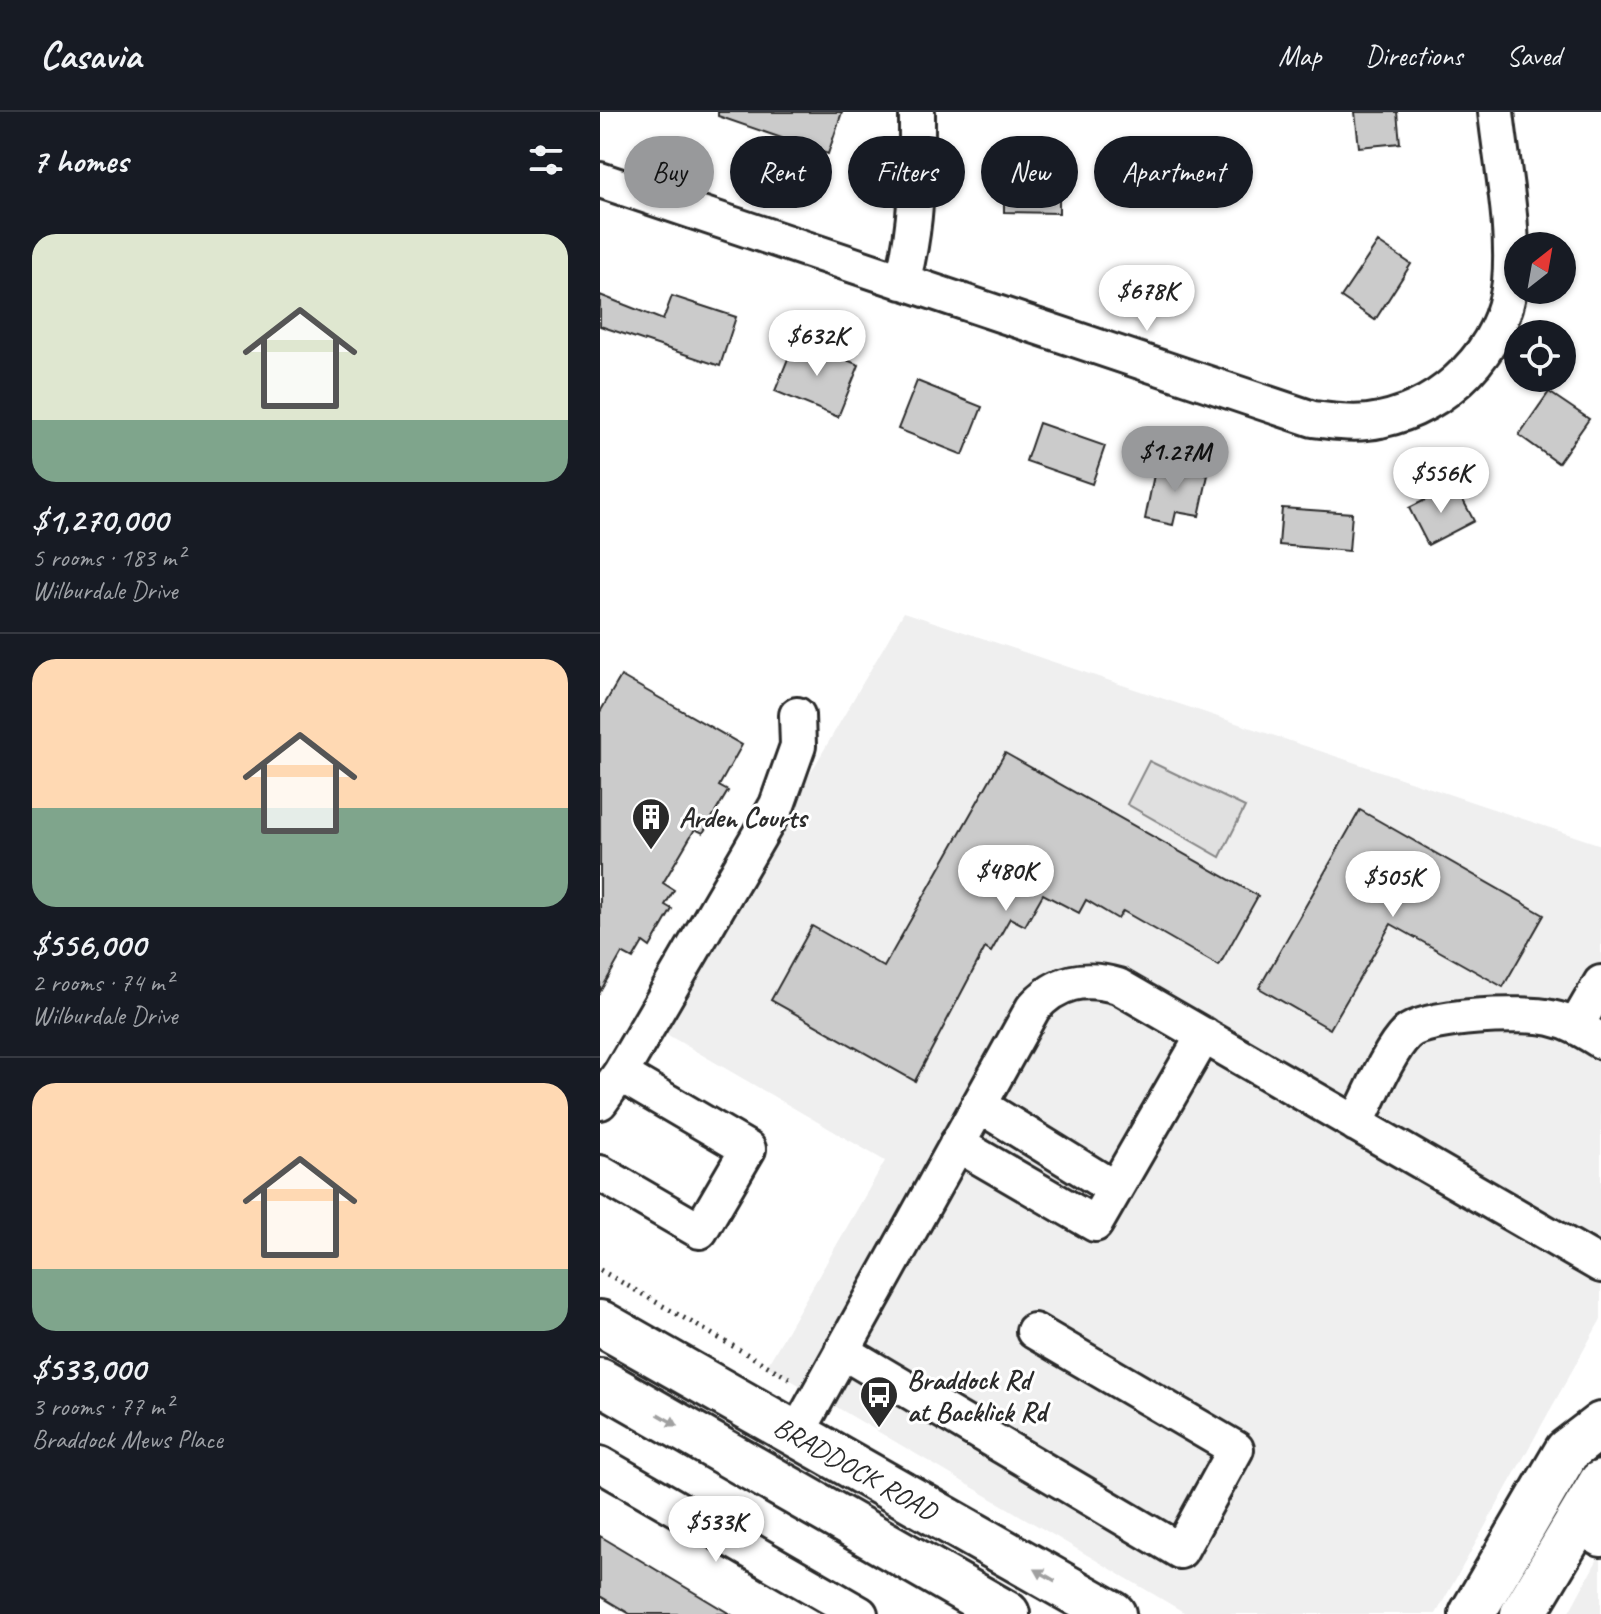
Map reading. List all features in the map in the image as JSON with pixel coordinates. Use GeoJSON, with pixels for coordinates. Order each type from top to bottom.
{"type":"FeatureCollection","features":[{"type":"Feature","properties":{"kind":"main road","name":"BRADDOCK ROAD"},"geometry":{"type":"LineString","coordinates":[[600,1323],[1113,1614]]}},
{"type":"Feature","properties":{"kind":"main road","name":"BRADDOCK ROAD"},"geometry":{"type":"LineString","coordinates":[[600,1381],[1007,1614]]}},
{"type":"Feature","properties":{"kind":"main road"},"geometry":{"type":"LineString","coordinates":[[1472,1614],[1567,1451],[1601,1425]]}},
{"type":"Feature","properties":{"kind":"main road"},"geometry":{"type":"LineString","coordinates":[[1534,1610],[1588,1532],[1601,1483]]}},
{"type":"Feature","properties":{"kind":"street"},"geometry":{"type":"LineString","coordinates":[[902,282],[912,248],[917,202],[917,112]]}},
{"type":"Feature","properties":{"kind":"street"},"geometry":{"type":"LineString","coordinates":[[600,180],[1313,419],[1349,423],[1379,421],[1428,402],[1464,375],[1486,348],[1501,319],[1510,287],[1512,254],[1496,112]]}},
{"type":"Feature","properties":{"kind":"street"},"geometry":{"type":"LineString","coordinates":[[600,1102],[620,1074],[777,805],[798,746],[797,715]]}},
{"type":"Feature","properties":{"kind":"street"},"geometry":{"type":"LineString","coordinates":[[796,1435],[1033,1008],[1047,992],[1065,983],[1100,981],[1118,986],[1601,1265]]}},
{"type":"Feature","properties":{"kind":"street"},"geometry":{"type":"LineString","coordinates":[[1356,1124],[1401,1040],[1420,1027],[1446,1021],[1523,1016],[1552,1018],[1588,1033],[1601,983]]}},
{"type":"Feature","properties":{"kind":"street"},"geometry":{"type":"LineString","coordinates":[[957,1144],[1095,1224],[1204,1035]]}},
{"type":"Feature","properties":{"kind":"street"},"geometry":{"type":"LineString","coordinates":[[600,1173],[700,1231],[748,1149],[620,1074]]}},
{"type":"Feature","properties":{"kind":"street"},"geometry":{"type":"LineString","coordinates":[[979,1105],[1115,1189]]}},
{"type":"Feature","properties":{"kind":"street"},"geometry":{"type":"LineString","coordinates":[[842,1351],[1180,1551],[1236,1449],[1034,1331]]}},
{"type":"Feature","properties":{"kind":"street"},"geometry":{"type":"LineString","coordinates":[[600,1464],[860,1614]]}},
{"type":"Feature","properties":{"kind":"path"},"geometry":{"type":"LineString","coordinates":[[600,1270],[801,1385]]}},
{"type":"Feature","properties":{"kind":"shaded area"},"geometry":{"type":"Polygon","coordinates":[[[904,612],[1601,845],[1601,1319],[1436,1614],[1187,1614],[767,1366],[885,1161],[661,1031],[904,612]]]}},
{"type":"Feature","properties":{"kind":"shaded area"},"geometry":{"type":"Polygon","coordinates":[[[1149,761],[1245,807],[1220,857],[1127,804],[1149,761]]]}},
{"type":"Feature","properties":{"kind":"shaded area"},"geometry":{"type":"Polygon","coordinates":[[[1601,1553],[1601,1614],[1568,1614],[1601,1553]]]}},
{"type":"Feature","properties":{"kind":"building"},"geometry":{"type":"Polygon","coordinates":[[[718,112],[842,112],[832,142],[832,136],[776,136],[718,116],[718,112]]]}},
{"type":"Feature","properties":{"kind":"building"},"geometry":{"type":"Polygon","coordinates":[[[1355,112],[1397,112],[1400,143],[1359,147],[1355,112]]]}},
{"type":"Feature","properties":{"kind":"building"},"geometry":{"type":"Polygon","coordinates":[[[1004,208],[1059,208],[1059,213],[1004,212],[1004,208]]]}},
{"type":"Feature","properties":{"kind":"building"},"geometry":{"type":"Polygon","coordinates":[[[1378,242],[1411,264],[1375,320],[1341,297],[1378,242]]]}},
{"type":"Feature","properties":{"kind":"building"},"geometry":{"type":"Polygon","coordinates":[[[600,295],[663,320],[672,296],[736,317],[720,366],[600,326],[600,295]]]}},
{"type":"Feature","properties":{"kind":"building"},"geometry":{"type":"Polygon","coordinates":[[[796,339],[859,365],[838,417],[775,391],[796,339]]]}},
{"type":"Feature","properties":{"kind":"building"},"geometry":{"type":"Polygon","coordinates":[[[917,381],[982,407],[963,455],[898,429],[917,381]]]}},
{"type":"Feature","properties":{"kind":"building"},"geometry":{"type":"Polygon","coordinates":[[[1549,392],[1589,419],[1558,463],[1519,435],[1549,392]]]}},
{"type":"Feature","properties":{"kind":"building"},"geometry":{"type":"Polygon","coordinates":[[[1039,423],[1105,446],[1092,484],[1026,461],[1039,423]]]}},
{"type":"Feature","properties":{"kind":"building"},"geometry":{"type":"Polygon","coordinates":[[[1156,465],[1208,475],[1199,516],[1176,512],[1173,525],[1145,519],[1156,465]]]}},
{"type":"Feature","properties":{"kind":"building"},"geometry":{"type":"Polygon","coordinates":[[[1455,485],[1474,521],[1428,545],[1409,508],[1455,485]]]}},
{"type":"Feature","properties":{"kind":"building"},"geometry":{"type":"Polygon","coordinates":[[[1282,508],[1352,513],[1349,551],[1279,545],[1282,508]]]}},
{"type":"Feature","properties":{"kind":"building","name":"Arden Courts"},"geometry":{"type":"Polygon","coordinates":[[[621,676],[742,745],[719,786],[728,791],[703,833],[695,829],[663,883],[674,890],[665,905],[672,909],[650,947],[643,942],[633,959],[622,953],[600,992],[600,712],[621,676]]]}},
{"type":"Feature","properties":{"kind":"building"},"geometry":{"type":"Polygon","coordinates":[[[1005,753],[1258,896],[1219,966],[1123,911],[1118,919],[1086,900],[1079,913],[1043,894],[1025,926],[1010,918],[991,952],[985,948],[915,1081],[771,1000],[812,926],[884,967],[1005,753]]]}},
{"type":"Feature","properties":{"kind":"building"},"geometry":{"type":"Polygon","coordinates":[[[1360,810],[1544,915],[1503,987],[1391,924],[1330,1029],[1259,988],[1360,810]]]}},
{"type":"Feature","properties":{"kind":"building"},"geometry":{"type":"Polygon","coordinates":[[[600,1536],[730,1614],[630,1614],[600,1596],[600,1536]]]}},
{"type":"Feature","properties":{"kind":"place","name":"Arden Courts"},"geometry":{"type":"Point","coordinates":[651,851]}},
{"type":"Feature","properties":{"kind":"place","name":"Braddock Rd at Backlick Rd"},"geometry":{"type":"Point","coordinates":[879,1429]}}]}
